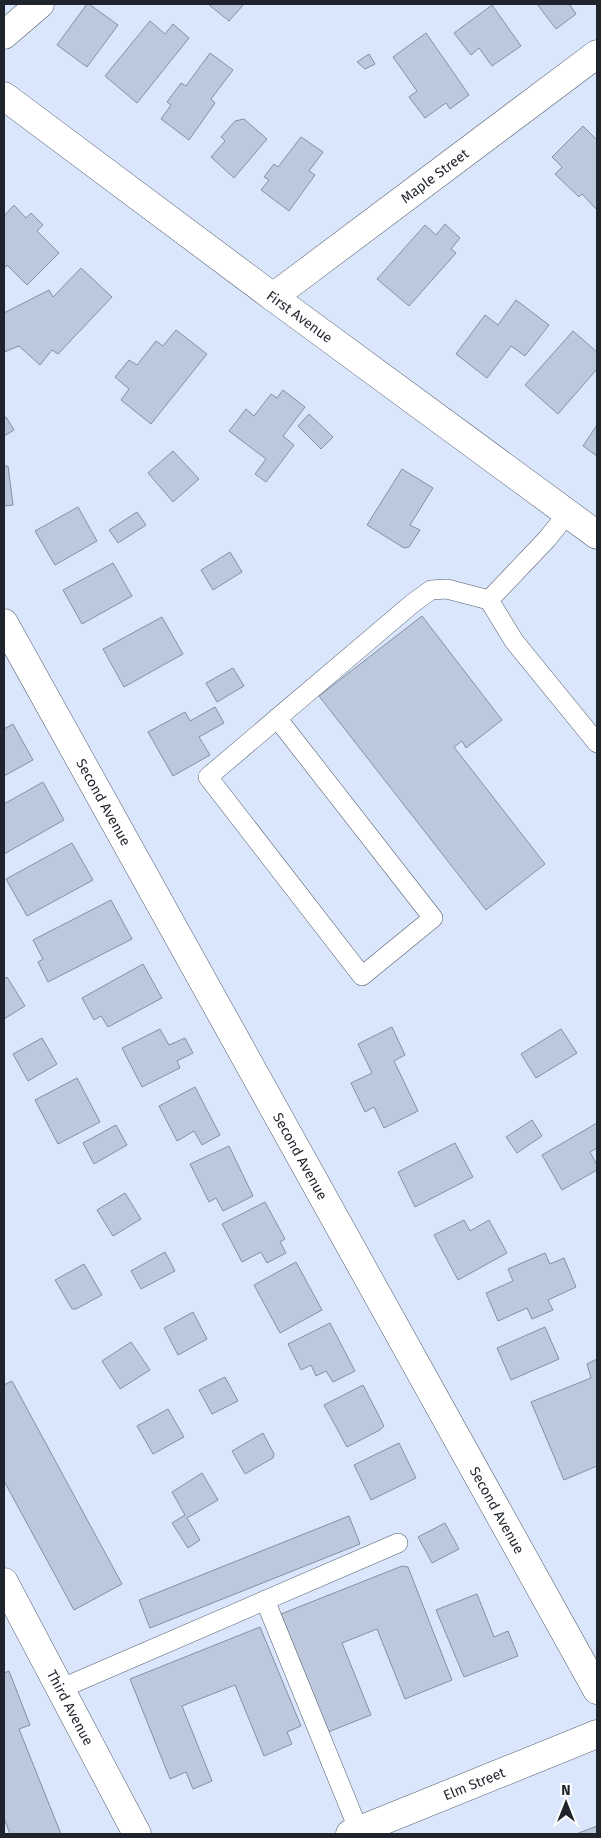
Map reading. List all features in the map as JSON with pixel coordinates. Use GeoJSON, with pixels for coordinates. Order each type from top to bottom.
{"type":"FeatureCollection","features":[{"type":"Feature","properties":{"kind":"street"},"geometry":{"type":"LineString","coordinates":[[4,35],[40,4]]}},
{"type":"Feature","properties":{"kind":"street","name":"Maple Street"},"geometry":{"type":"LineString","coordinates":[[273,296],[597,54]]}},
{"type":"Feature","properties":{"kind":"street","name":"First Avenue"},"geometry":{"type":"LineString","coordinates":[[4,96],[597,534]]}},
{"type":"Feature","properties":{"kind":"street","name":"Second Avenue"},"geometry":{"type":"LineString","coordinates":[[4,623],[597,1690]]}},
{"type":"Feature","properties":{"kind":"street","name":"Third Avenue"},"geometry":{"type":"LineString","coordinates":[[4,1582],[137,1834]]}},
{"type":"Feature","properties":{"kind":"street","name":"Elm Street"},"geometry":{"type":"LineString","coordinates":[[354,1832],[597,1734]]}},
{"type":"Feature","properties":{"kind":"lane"},"geometry":{"type":"LineString","coordinates":[[489,600],[547,539],[568,513]]}},
{"type":"Feature","properties":{"kind":"lane"},"geometry":{"type":"LineString","coordinates":[[278,718],[433,918],[362,976],[208,777],[413,603],[431,590],[447,589],[489,600],[514,641],[597,744]]}},
{"type":"Feature","properties":{"kind":"lane"},"geometry":{"type":"LineString","coordinates":[[60,1689],[398,1543]]}},
{"type":"Feature","properties":{"kind":"lane"},"geometry":{"type":"LineString","coordinates":[[265,1600],[354,1832]]}},
{"type":"Feature","properties":{"kind":"building"},"geometry":{"type":"Polygon","coordinates":[[[87,4],[118,25],[87,67],[57,45],[87,4]]]}},
{"type":"Feature","properties":{"kind":"building"},"geometry":{"type":"Polygon","coordinates":[[[208,4],[244,4],[229,21],[208,4]]]}},
{"type":"Feature","properties":{"kind":"building"},"geometry":{"type":"Polygon","coordinates":[[[537,4],[572,4],[570,5],[576,14],[556,29],[537,4]]]}},
{"type":"Feature","properties":{"kind":"building"},"geometry":{"type":"Polygon","coordinates":[[[492,5],[521,46],[492,66],[479,48],[471,55],[454,33],[492,5]]]}},
{"type":"Feature","properties":{"kind":"building"},"geometry":{"type":"Polygon","coordinates":[[[150,21],[165,34],[173,24],[189,38],[137,103],[105,76],[150,21]]]}},
{"type":"Feature","properties":{"kind":"building"},"geometry":{"type":"Polygon","coordinates":[[[426,33],[469,95],[450,109],[446,103],[425,118],[409,97],[417,91],[393,57],[426,33]]]}},
{"type":"Feature","properties":{"kind":"building"},"geometry":{"type":"Polygon","coordinates":[[[210,53],[233,70],[211,99],[215,103],[189,140],[161,119],[171,105],[167,102],[181,83],[186,86],[210,53]]]}},
{"type":"Feature","properties":{"kind":"building"},"geometry":{"type":"Polygon","coordinates":[[[369,54],[375,64],[365,69],[357,62],[369,54]]]}},
{"type":"Feature","properties":{"kind":"building"},"geometry":{"type":"Polygon","coordinates":[[[244,119],[267,139],[234,178],[211,157],[225,141],[221,137],[235,121],[244,119]]]}},
{"type":"Feature","properties":{"kind":"building"},"geometry":{"type":"Polygon","coordinates":[[[583,126],[597,140],[597,210],[582,194],[579,197],[555,174],[562,167],[552,157],[583,126]]]}},
{"type":"Feature","properties":{"kind":"building"},"geometry":{"type":"Polygon","coordinates":[[[301,137],[323,152],[309,171],[315,175],[289,211],[261,190],[269,180],[264,177],[274,164],[278,167],[301,137]]]}},
{"type":"Feature","properties":{"kind":"building"},"geometry":{"type":"Polygon","coordinates":[[[14,205],[26,218],[31,213],[43,225],[37,231],[59,253],[27,285],[7,265],[4,269],[4,216],[14,205]]]}},
{"type":"Feature","properties":{"kind":"building"},"geometry":{"type":"Polygon","coordinates":[[[445,224],[460,238],[451,249],[456,253],[409,306],[377,279],[425,225],[436,235],[445,224]]]}},
{"type":"Feature","properties":{"kind":"building"},"geometry":{"type":"Polygon","coordinates":[[[81,268],[112,297],[58,354],[52,350],[40,365],[19,346],[4,352],[4,313],[49,290],[53,297],[81,268]]]}},
{"type":"Feature","properties":{"kind":"building"},"geometry":{"type":"Polygon","coordinates":[[[516,300],[549,325],[525,356],[511,346],[487,378],[456,354],[485,315],[498,325],[516,300]]]}},
{"type":"Feature","properties":{"kind":"building"},"geometry":{"type":"Polygon","coordinates":[[[176,330],[207,354],[151,424],[121,400],[129,389],[115,377],[129,360],[137,365],[156,341],[163,346],[176,330]]]}},
{"type":"Feature","properties":{"kind":"building"},"geometry":{"type":"Polygon","coordinates":[[[573,331],[597,352],[597,369],[558,414],[525,385],[573,331]]]}},
{"type":"Feature","properties":{"kind":"building"},"geometry":{"type":"Polygon","coordinates":[[[283,390],[305,407],[283,436],[294,445],[266,482],[255,474],[266,459],[229,431],[246,409],[254,416],[271,394],[277,398],[283,390]]]}},
{"type":"Feature","properties":{"kind":"building"},"geometry":{"type":"Polygon","coordinates":[[[309,414],[333,437],[321,449],[298,426],[309,414]]]}},
{"type":"Feature","properties":{"kind":"building"},"geometry":{"type":"Polygon","coordinates":[[[6,417],[14,430],[4,436],[4,418],[6,417]]]}},
{"type":"Feature","properties":{"kind":"building"},"geometry":{"type":"Polygon","coordinates":[[[597,425],[597,456],[583,446],[597,425]]]}},
{"type":"Feature","properties":{"kind":"building"},"geometry":{"type":"Polygon","coordinates":[[[173,451],[199,479],[173,502],[148,473],[173,451]]]}},
{"type":"Feature","properties":{"kind":"building"},"geometry":{"type":"Polygon","coordinates":[[[4,466],[8,466],[13,505],[4,506],[4,466]]]}},
{"type":"Feature","properties":{"kind":"building"},"geometry":{"type":"Polygon","coordinates":[[[402,469],[433,488],[410,525],[420,530],[409,547],[404,548],[367,525],[402,469]]]}},
{"type":"Feature","properties":{"kind":"building"},"geometry":{"type":"Polygon","coordinates":[[[78,507],[97,541],[55,565],[35,531],[78,507]]]}},
{"type":"Feature","properties":{"kind":"building"},"geometry":{"type":"Polygon","coordinates":[[[137,512],[146,525],[118,543],[109,530],[137,512]]]}},
{"type":"Feature","properties":{"kind":"building"},"geometry":{"type":"Polygon","coordinates":[[[230,552],[242,572],[213,590],[201,570],[230,552]]]}},
{"type":"Feature","properties":{"kind":"building"},"geometry":{"type":"Polygon","coordinates":[[[113,563],[132,596],[82,624],[63,590],[113,563]]]}},
{"type":"Feature","properties":{"kind":"building"},"geometry":{"type":"Polygon","coordinates":[[[422,616],[502,720],[466,748],[462,741],[454,747],[545,864],[486,910],[319,696],[422,616]]]}},
{"type":"Feature","properties":{"kind":"building"},"geometry":{"type":"Polygon","coordinates":[[[162,617],[183,654],[124,687],[103,649],[162,617]]]}},
{"type":"Feature","properties":{"kind":"building"},"geometry":{"type":"Polygon","coordinates":[[[233,668],[244,686],[217,702],[206,683],[233,668]]]}},
{"type":"Feature","properties":{"kind":"building"},"geometry":{"type":"Polygon","coordinates":[[[215,707],[224,723],[199,737],[210,755],[173,776],[148,732],[185,712],[190,721],[215,707]]]}},
{"type":"Feature","properties":{"kind":"building"},"geometry":{"type":"Polygon","coordinates":[[[13,724],[33,760],[4,776],[4,729],[13,724]]]}},
{"type":"Feature","properties":{"kind":"building"},"geometry":{"type":"Polygon","coordinates":[[[43,782],[64,820],[4,854],[4,804],[43,782]]]}},
{"type":"Feature","properties":{"kind":"building"},"geometry":{"type":"Polygon","coordinates":[[[72,843],[93,880],[27,916],[6,879],[72,843]]]}},
{"type":"Feature","properties":{"kind":"building"},"geometry":{"type":"Polygon","coordinates":[[[111,900],[132,939],[48,982],[38,962],[43,959],[33,940],[111,900]]]}},
{"type":"Feature","properties":{"kind":"building"},"geometry":{"type":"Polygon","coordinates":[[[143,964],[162,998],[108,1027],[101,1016],[94,1020],[82,998],[143,964]]]}},
{"type":"Feature","properties":{"kind":"building"},"geometry":{"type":"Polygon","coordinates":[[[7,977],[25,1006],[4,1019],[4,979],[7,977]]]}},
{"type":"Feature","properties":{"kind":"building"},"geometry":{"type":"Polygon","coordinates":[[[392,1027],[405,1055],[394,1061],[418,1111],[384,1128],[374,1107],[365,1112],[351,1083],[372,1073],[358,1044],[392,1027]]]}},
{"type":"Feature","properties":{"kind":"building"},"geometry":{"type":"Polygon","coordinates":[[[160,1029],[169,1045],[185,1038],[193,1053],[177,1061],[180,1068],[142,1087],[122,1048],[160,1029]]]}},
{"type":"Feature","properties":{"kind":"building"},"geometry":{"type":"Polygon","coordinates":[[[561,1029],[577,1053],[536,1078],[521,1054],[561,1029]]]}},
{"type":"Feature","properties":{"kind":"building"},"geometry":{"type":"Polygon","coordinates":[[[42,1038],[57,1064],[28,1081],[13,1054],[42,1038]]]}},
{"type":"Feature","properties":{"kind":"building"},"geometry":{"type":"Polygon","coordinates":[[[77,1078],[100,1122],[58,1144],[35,1100],[77,1078]]]}},
{"type":"Feature","properties":{"kind":"building"},"geometry":{"type":"Polygon","coordinates":[[[195,1087],[220,1135],[202,1145],[194,1131],[177,1141],[159,1106],[195,1087]]]}},
{"type":"Feature","properties":{"kind":"building"},"geometry":{"type":"Polygon","coordinates":[[[532,1120],[542,1136],[517,1153],[506,1137],[532,1120]]]}},
{"type":"Feature","properties":{"kind":"building"},"geometry":{"type":"Polygon","coordinates":[[[597,1123],[597,1148],[590,1152],[597,1165],[597,1170],[562,1190],[542,1155],[597,1123]]]}},
{"type":"Feature","properties":{"kind":"building"},"geometry":{"type":"Polygon","coordinates":[[[116,1125],[127,1145],[94,1164],[83,1143],[116,1125]]]}},
{"type":"Feature","properties":{"kind":"building"},"geometry":{"type":"Polygon","coordinates":[[[455,1143],[473,1177],[415,1207],[398,1172],[455,1143]]]}},
{"type":"Feature","properties":{"kind":"building"},"geometry":{"type":"Polygon","coordinates":[[[229,1146],[253,1196],[223,1211],[216,1198],[209,1202],[190,1164],[229,1146]]]}},
{"type":"Feature","properties":{"kind":"building"},"geometry":{"type":"Polygon","coordinates":[[[125,1193],[141,1219],[113,1236],[97,1210],[125,1193]]]}},
{"type":"Feature","properties":{"kind":"building"},"geometry":{"type":"Polygon","coordinates":[[[265,1202],[285,1239],[280,1242],[286,1253],[267,1263],[261,1252],[242,1262],[222,1224],[265,1202]]]}},
{"type":"Feature","properties":{"kind":"building"},"geometry":{"type":"Polygon","coordinates":[[[464,1220],[470,1231],[489,1220],[507,1253],[458,1280],[434,1235],[464,1220]]]}},
{"type":"Feature","properties":{"kind":"building"},"geometry":{"type":"Polygon","coordinates":[[[165,1252],[175,1271],[141,1289],[131,1271],[165,1252]]]}},
{"type":"Feature","properties":{"kind":"building"},"geometry":{"type":"Polygon","coordinates":[[[545,1253],[550,1264],[564,1258],[576,1287],[548,1300],[553,1310],[532,1319],[527,1308],[498,1321],[486,1293],[513,1281],[508,1269],[545,1253]]]}},
{"type":"Feature","properties":{"kind":"building"},"geometry":{"type":"Polygon","coordinates":[[[296,1262],[322,1310],[280,1333],[254,1285],[296,1262]]]}},
{"type":"Feature","properties":{"kind":"building"},"geometry":{"type":"Polygon","coordinates":[[[84,1264],[102,1295],[76,1309],[72,1309],[55,1280],[84,1264]]]}},
{"type":"Feature","properties":{"kind":"building"},"geometry":{"type":"Polygon","coordinates":[[[193,1312],[207,1339],[178,1355],[164,1328],[193,1312]]]}},
{"type":"Feature","properties":{"kind":"building"},"geometry":{"type":"Polygon","coordinates":[[[330,1323],[355,1371],[333,1382],[326,1371],[316,1376],[311,1365],[301,1370],[288,1344],[330,1323]]]}},
{"type":"Feature","properties":{"kind":"building"},"geometry":{"type":"Polygon","coordinates":[[[545,1327],[559,1359],[511,1380],[497,1348],[545,1327]]]}},
{"type":"Feature","properties":{"kind":"building"},"geometry":{"type":"Polygon","coordinates":[[[131,1342],[150,1370],[120,1389],[102,1361],[131,1342]]]}},
{"type":"Feature","properties":{"kind":"building"},"geometry":{"type":"Polygon","coordinates":[[[597,1359],[597,1466],[564,1480],[531,1402],[591,1378],[587,1364],[597,1359]]]}},
{"type":"Feature","properties":{"kind":"building"},"geometry":{"type":"Polygon","coordinates":[[[225,1377],[238,1401],[212,1414],[199,1390],[225,1377]]]}},
{"type":"Feature","properties":{"kind":"building"},"geometry":{"type":"Polygon","coordinates":[[[12,1381],[122,1584],[74,1610],[4,1481],[4,1385],[12,1381]]]}},
{"type":"Feature","properties":{"kind":"building"},"geometry":{"type":"Polygon","coordinates":[[[363,1385],[384,1426],[380,1430],[347,1447],[324,1405],[363,1385]]]}},
{"type":"Feature","properties":{"kind":"building"},"geometry":{"type":"Polygon","coordinates":[[[168,1409],[184,1437],[153,1454],[137,1426],[168,1409]]]}},
{"type":"Feature","properties":{"kind":"building"},"geometry":{"type":"Polygon","coordinates":[[[263,1433],[274,1454],[273,1458],[245,1474],[232,1451],[263,1433]]]}},
{"type":"Feature","properties":{"kind":"building"},"geometry":{"type":"Polygon","coordinates":[[[399,1443],[416,1478],[371,1500],[354,1465],[399,1443]]]}},
{"type":"Feature","properties":{"kind":"building"},"geometry":{"type":"Polygon","coordinates":[[[202,1473],[218,1500],[187,1518],[200,1540],[188,1548],[172,1523],[185,1515],[172,1492],[202,1473]]]}},
{"type":"Feature","properties":{"kind":"building"},"geometry":{"type":"Polygon","coordinates":[[[349,1516],[360,1544],[150,1628],[139,1600],[349,1516]]]}},
{"type":"Feature","properties":{"kind":"building"},"geometry":{"type":"Polygon","coordinates":[[[445,1523],[459,1549],[432,1563],[418,1537],[445,1523]]]}},
{"type":"Feature","properties":{"kind":"building"},"geometry":{"type":"Polygon","coordinates":[[[402,1566],[408,1567],[452,1680],[405,1699],[377,1629],[342,1643],[371,1715],[328,1732],[281,1614],[402,1566]]]}},
{"type":"Feature","properties":{"kind":"building"},"geometry":{"type":"Polygon","coordinates":[[[477,1594],[494,1637],[508,1631],[518,1656],[464,1677],[436,1610],[477,1594]]]}},
{"type":"Feature","properties":{"kind":"building"},"geometry":{"type":"Polygon","coordinates":[[[260,1627],[301,1726],[287,1732],[292,1744],[264,1756],[235,1685],[182,1706],[212,1781],[193,1789],[186,1772],[170,1779],[130,1679],[260,1627]]]}},
{"type":"Feature","properties":{"kind":"building"},"geometry":{"type":"Polygon","coordinates":[[[9,1671],[30,1725],[19,1729],[61,1834],[10,1834],[4,1818],[4,1673],[9,1671]]]}},
{"type":"Feature","properties":{"kind":"building"},"geometry":{"type":"Polygon","coordinates":[[[597,1826],[597,1834],[576,1834],[597,1826]]]}}]}
